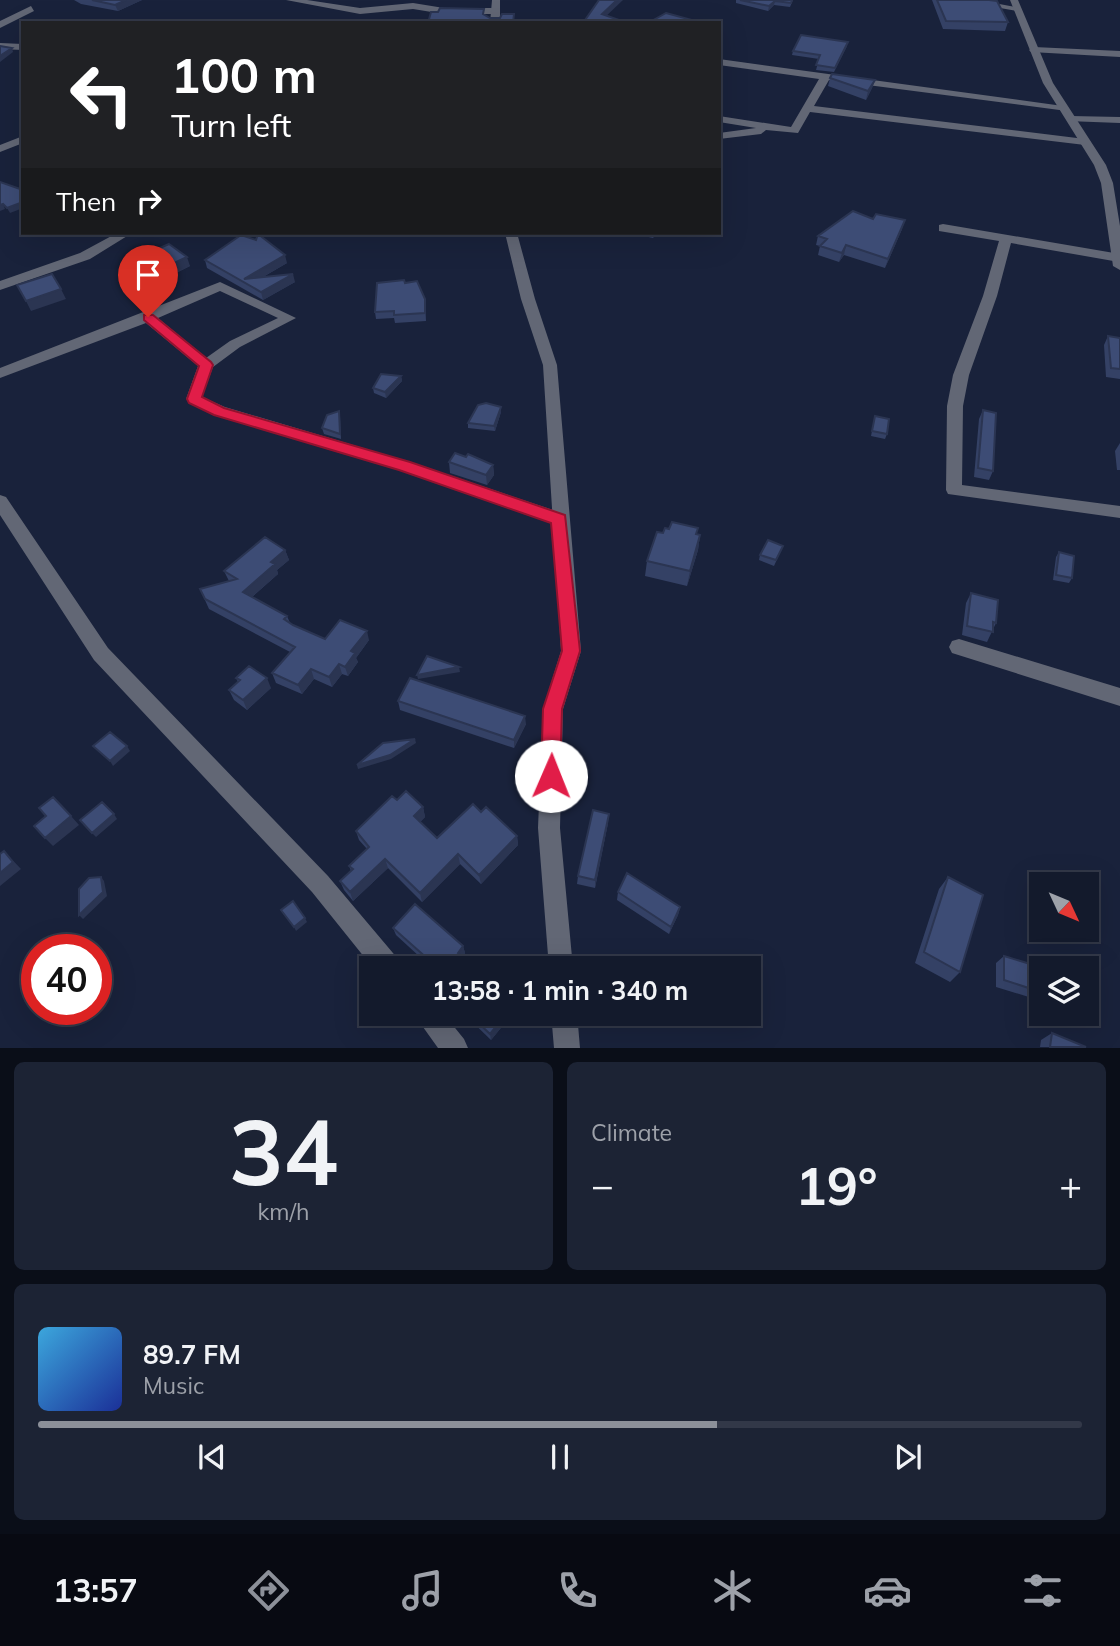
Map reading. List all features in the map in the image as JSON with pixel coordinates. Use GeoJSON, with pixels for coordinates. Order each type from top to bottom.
{"type":"FeatureCollection","features":[{"type":"Feature","properties":{"kind":"street"},"geometry":{"type":"LineString","coordinates":[[290,0],[360,11],[412,6],[444,11],[496,12]]}},
{"type":"Feature","properties":{"kind":"street"},"geometry":{"type":"LineString","coordinates":[[495,21],[496,0]]}},
{"type":"Feature","properties":{"kind":"street"},"geometry":{"type":"LineString","coordinates":[[943,228],[1119,262],[1107,183],[1100,165],[1067,114],[1034,50],[1015,4],[959,0]]}},
{"type":"Feature","properties":{"kind":"street"},"geometry":{"type":"LineString","coordinates":[[0,25],[31,9]]}},
{"type":"Feature","properties":{"kind":"street"},"geometry":{"type":"LineString","coordinates":[[0,46],[21,47]]}},
{"type":"Feature","properties":{"kind":"street"},"geometry":{"type":"LineString","coordinates":[[1034,50],[1120,54]]}},
{"type":"Feature","properties":{"kind":"street"},"geometry":{"type":"LineString","coordinates":[[721,62],[1120,120]]}},
{"type":"Feature","properties":{"kind":"street"},"geometry":{"type":"LineString","coordinates":[[721,119],[794,131],[826,76]]}},
{"type":"Feature","properties":{"kind":"street"},"geometry":{"type":"LineString","coordinates":[[809,109],[1085,142]]}},
{"type":"Feature","properties":{"kind":"street"},"geometry":{"type":"LineString","coordinates":[[721,136],[774,128]]}},
{"type":"Feature","properties":{"kind":"street"},"geometry":{"type":"LineString","coordinates":[[0,149],[21,140]]}},
{"type":"Feature","properties":{"kind":"street"},"geometry":{"type":"LineString","coordinates":[[1107,183],[1120,186]]}},
{"type":"Feature","properties":{"kind":"street"},"geometry":{"type":"LineString","coordinates":[[0,286],[86,256],[123,235]]}},
{"type":"Feature","properties":{"kind":"street"},"geometry":{"type":"LineString","coordinates":[[512,235],[528,299],[550,365],[559,519],[571,651],[552,709],[549,828],[560,956]]}},
{"type":"Feature","properties":{"kind":"street"},"geometry":{"type":"LineString","coordinates":[[1006,239],[990,296],[961,375],[955,406],[954,490],[1005,499],[1068,502],[1120,512]]}},
{"type":"Feature","properties":{"kind":"street"},"geometry":{"type":"LineString","coordinates":[[0,373],[148,317],[220,286],[289,318],[235,344],[206,365],[194,399],[219,411],[404,466],[559,519]]}},
{"type":"Feature","properties":{"kind":"street"},"geometry":{"type":"LineString","coordinates":[[148,317],[206,365]]}},
{"type":"Feature","properties":{"kind":"street"},"geometry":{"type":"LineString","coordinates":[[0,501],[101,654],[320,884],[379,956]]}},
{"type":"Feature","properties":{"kind":"street"},"geometry":{"type":"LineString","coordinates":[[958,648],[1120,697]]}},
{"type":"Feature","properties":{"kind":"street"},"geometry":{"type":"LineString","coordinates":[[437,1026],[455,1048]]}},
{"type":"Feature","properties":{"kind":"street"},"geometry":{"type":"LineString","coordinates":[[566,1026],[567,1048]]}},
{"type":"Feature","properties":{"kind":"building"},"geometry":{"type":"Polygon","coordinates":[[[92,0],[126,0],[115,5],[92,0]]]}},
{"type":"Feature","properties":{"kind":"building"},"geometry":{"type":"Polygon","coordinates":[[[599,0],[617,0],[602,14],[618,21],[584,21],[599,0]]]}},
{"type":"Feature","properties":{"kind":"building"},"geometry":{"type":"Polygon","coordinates":[[[740,0],[792,0],[791,3],[775,1],[769,6],[740,0]]]}},
{"type":"Feature","properties":{"kind":"building"},"geometry":{"type":"Polygon","coordinates":[[[937,0],[997,1],[1008,22],[946,21],[937,0]]]}},
{"type":"Feature","properties":{"kind":"building"},"geometry":{"type":"Polygon","coordinates":[[[440,8],[484,9],[483,14],[490,18],[514,14],[513,21],[429,21],[431,12],[438,12],[440,8]]]}},
{"type":"Feature","properties":{"kind":"building"},"geometry":{"type":"Polygon","coordinates":[[[666,13],[692,20],[690,21],[652,21],[666,13]]]}},
{"type":"Feature","properties":{"kind":"building"},"geometry":{"type":"Polygon","coordinates":[[[801,35],[848,42],[835,68],[816,65],[820,55],[793,51],[801,35]]]}},
{"type":"Feature","properties":{"kind":"building"},"geometry":{"type":"Polygon","coordinates":[[[0,46],[12,48],[0,56],[0,46]]]}},
{"type":"Feature","properties":{"kind":"building"},"geometry":{"type":"Polygon","coordinates":[[[832,74],[875,80],[868,91],[830,78],[832,74]]]}},
{"type":"Feature","properties":{"kind":"building"},"geometry":{"type":"Polygon","coordinates":[[[0,182],[21,189],[21,203],[7,208],[3,204],[0,205],[0,182]]]}},
{"type":"Feature","properties":{"kind":"building"},"geometry":{"type":"Polygon","coordinates":[[[853,211],[873,219],[876,214],[905,220],[888,259],[846,245],[842,253],[820,246],[827,239],[818,236],[853,211]]]}},
{"type":"Feature","properties":{"kind":"building"},"geometry":{"type":"Polygon","coordinates":[[[241,235],[256,240],[259,235],[285,255],[244,279],[293,274],[261,292],[205,260],[241,235]]]}},
{"type":"Feature","properties":{"kind":"building"},"geometry":{"type":"Polygon","coordinates":[[[169,244],[187,257],[144,274],[128,262],[169,244]]]}},
{"type":"Feature","properties":{"kind":"building"},"geometry":{"type":"Polygon","coordinates":[[[52,274],[61,289],[26,301],[17,285],[52,274]]]}},
{"type":"Feature","properties":{"kind":"building"},"geometry":{"type":"Polygon","coordinates":[[[404,280],[405,283],[417,281],[425,299],[425,313],[394,315],[394,311],[375,312],[377,283],[404,280]]]}},
{"type":"Feature","properties":{"kind":"building"},"geometry":{"type":"Polygon","coordinates":[[[1108,336],[1120,338],[1120,369],[1111,368],[1108,336]]]}},
{"type":"Feature","properties":{"kind":"building"},"geometry":{"type":"Polygon","coordinates":[[[381,374],[401,376],[385,392],[373,388],[381,374]]]}},
{"type":"Feature","properties":{"kind":"building"},"geometry":{"type":"Polygon","coordinates":[[[486,403],[501,407],[494,426],[468,423],[478,405],[486,403]]]}},
{"type":"Feature","properties":{"kind":"building"},"geometry":{"type":"Polygon","coordinates":[[[983,410],[996,413],[993,471],[978,468],[983,410]]]}},
{"type":"Feature","properties":{"kind":"building"},"geometry":{"type":"Polygon","coordinates":[[[339,411],[340,434],[322,428],[327,415],[339,411]]]}},
{"type":"Feature","properties":{"kind":"building"},"geometry":{"type":"Polygon","coordinates":[[[875,416],[889,419],[887,434],[872,431],[875,416]]]}},
{"type":"Feature","properties":{"kind":"building"},"geometry":{"type":"Polygon","coordinates":[[[455,453],[466,457],[468,454],[493,465],[486,475],[449,462],[455,453]]]}},
{"type":"Feature","properties":{"kind":"building"},"geometry":{"type":"Polygon","coordinates":[[[672,522],[698,528],[696,534],[700,535],[690,571],[647,561],[657,532],[663,533],[665,528],[669,529],[672,522]]]}},
{"type":"Feature","properties":{"kind":"building"},"geometry":{"type":"Polygon","coordinates":[[[265,537],[285,550],[271,562],[275,564],[243,592],[287,616],[284,619],[293,625],[325,639],[340,620],[367,631],[351,651],[355,653],[345,667],[339,664],[329,677],[311,669],[298,685],[272,673],[295,647],[205,599],[200,589],[237,579],[224,571],[265,537]]]}},
{"type":"Feature","properties":{"kind":"building"},"geometry":{"type":"Polygon","coordinates":[[[768,540],[783,546],[776,560],[760,555],[768,540]]]}},
{"type":"Feature","properties":{"kind":"building"},"geometry":{"type":"Polygon","coordinates":[[[1059,552],[1074,556],[1072,578],[1056,575],[1059,552]]]}},
{"type":"Feature","properties":{"kind":"building"},"geometry":{"type":"Polygon","coordinates":[[[971,593],[998,600],[993,632],[967,626],[971,593]]]}},
{"type":"Feature","properties":{"kind":"building"},"geometry":{"type":"Polygon","coordinates":[[[427,656],[459,667],[417,675],[427,656]]]}},
{"type":"Feature","properties":{"kind":"building"},"geometry":{"type":"Polygon","coordinates":[[[249,666],[267,678],[243,700],[229,690],[240,680],[236,678],[249,666]]]}},
{"type":"Feature","properties":{"kind":"building"},"geometry":{"type":"Polygon","coordinates":[[[410,678],[525,716],[514,740],[398,701],[410,678]]]}},
{"type":"Feature","properties":{"kind":"building"},"geometry":{"type":"Polygon","coordinates":[[[110,732],[127,746],[110,761],[93,746],[110,732]]]}},
{"type":"Feature","properties":{"kind":"building"},"geometry":{"type":"Polygon","coordinates":[[[415,739],[390,755],[357,765],[383,743],[415,739]]]}},
{"type":"Feature","properties":{"kind":"building"},"geometry":{"type":"Polygon","coordinates":[[[406,791],[423,807],[414,816],[437,838],[473,804],[481,812],[486,807],[517,836],[479,875],[458,854],[420,893],[385,859],[350,892],[340,881],[353,869],[349,866],[369,847],[356,831],[392,796],[397,800],[406,791]]]}},
{"type":"Feature","properties":{"kind":"building"},"geometry":{"type":"Polygon","coordinates":[[[53,797],[71,816],[45,838],[34,826],[46,816],[39,808],[53,797]]]}},
{"type":"Feature","properties":{"kind":"building"},"geometry":{"type":"Polygon","coordinates":[[[102,802],[114,814],[92,833],[80,820],[102,802]]]}},
{"type":"Feature","properties":{"kind":"building"},"geometry":{"type":"Polygon","coordinates":[[[593,810],[609,814],[595,880],[578,876],[593,810]]]}},
{"type":"Feature","properties":{"kind":"building"},"geometry":{"type":"Polygon","coordinates":[[[4,851],[13,862],[0,873],[0,854],[4,851]]]}},
{"type":"Feature","properties":{"kind":"building"},"geometry":{"type":"Polygon","coordinates":[[[627,873],[680,907],[671,927],[618,892],[627,873]]]}},
{"type":"Feature","properties":{"kind":"building"},"geometry":{"type":"Polygon","coordinates":[[[101,877],[103,892],[79,915],[79,889],[89,878],[101,877]]]}},
{"type":"Feature","properties":{"kind":"building"},"geometry":{"type":"Polygon","coordinates":[[[948,877],[983,895],[960,972],[924,952],[948,877]]]}},
{"type":"Feature","properties":{"kind":"building"},"geometry":{"type":"Polygon","coordinates":[[[293,901],[305,918],[294,927],[281,910],[293,901]]]}},
{"type":"Feature","properties":{"kind":"building"},"geometry":{"type":"Polygon","coordinates":[[[415,904],[463,946],[458,953],[461,956],[424,956],[393,928],[415,904]]]}},
{"type":"Feature","properties":{"kind":"building"},"geometry":{"type":"Polygon","coordinates":[[[1004,956],[1029,964],[1029,988],[1004,980],[1004,956]]]}},
{"type":"Feature","properties":{"kind":"building"},"geometry":{"type":"Polygon","coordinates":[[[482,1026],[496,1026],[490,1034],[482,1026]]]}},
{"type":"Feature","properties":{"kind":"building"},"geometry":{"type":"Polygon","coordinates":[[[1052,1033],[1086,1047],[1050,1047],[1052,1033]]]}},
{"type":"Feature","properties":{"kind":"route"},"geometry":{"type":"LineString","coordinates":[[148,317],[206,365],[194,399],[219,411],[404,466],[559,519],[571,651],[552,709],[551,776]]}}]}
